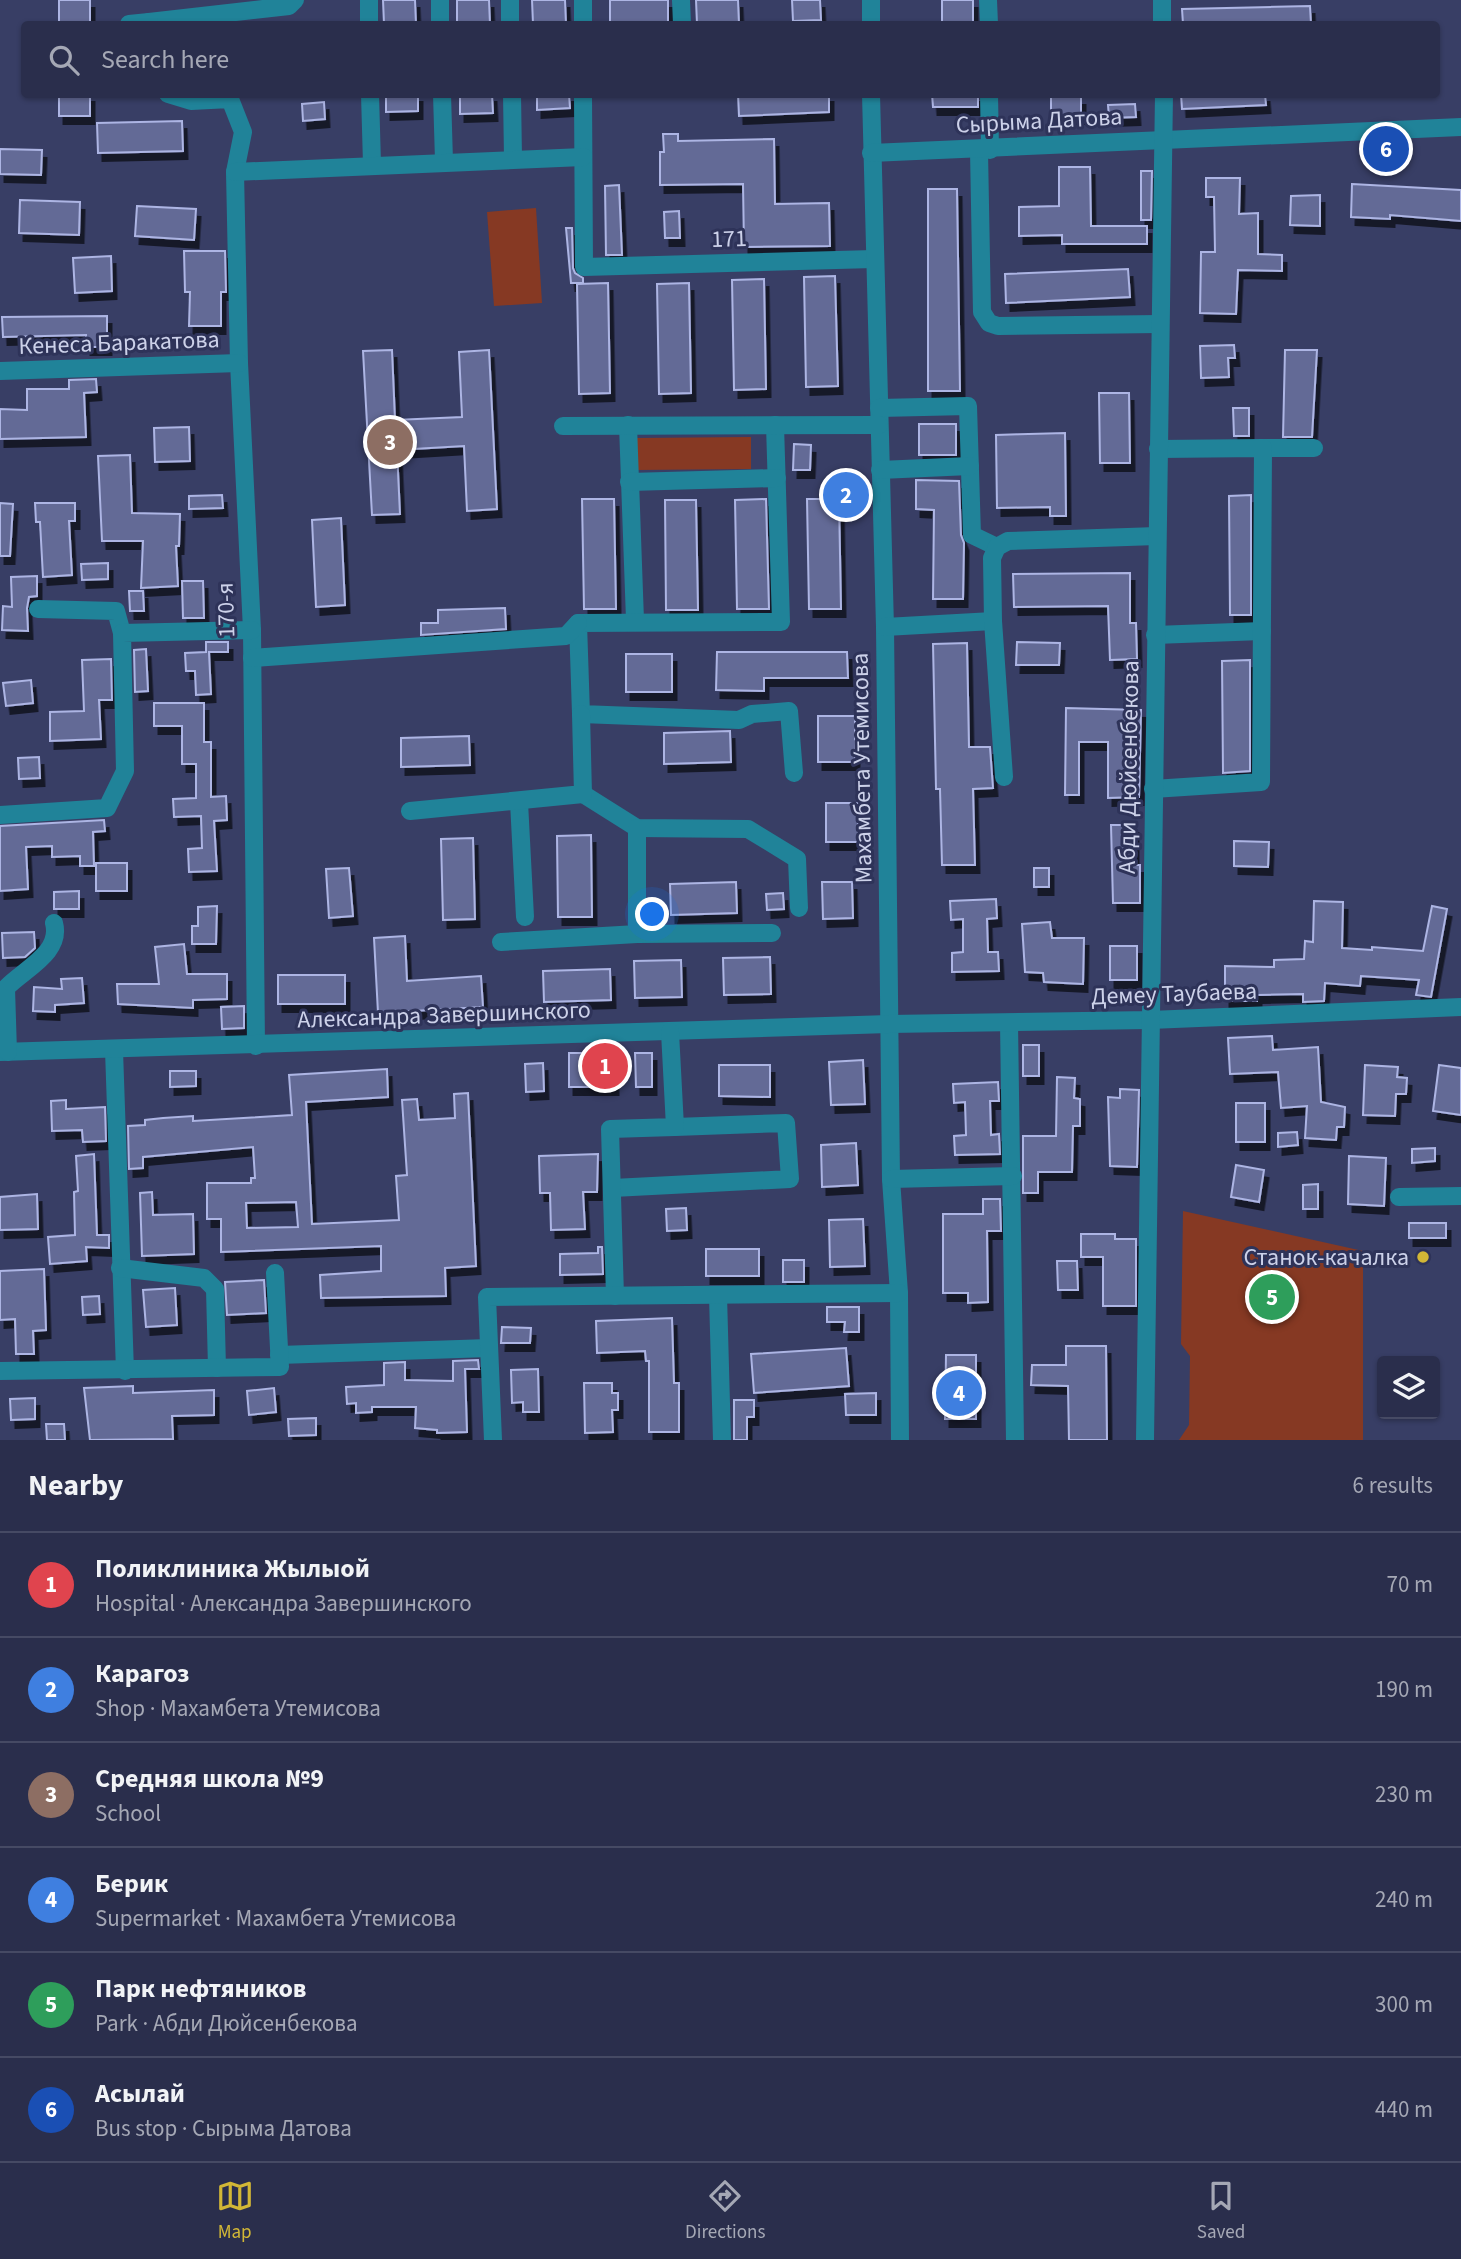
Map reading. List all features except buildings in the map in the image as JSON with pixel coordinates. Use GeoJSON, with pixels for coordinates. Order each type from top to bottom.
{"type":"FeatureCollection","features":[{"type":"Feature","properties":{"kind":"street"},"geometry":{"type":"LineString","coordinates":[[165,21],[289,6],[295,0]]}},
{"type":"Feature","properties":{"kind":"street"},"geometry":{"type":"LineString","coordinates":[[369,0],[369,21]]}},
{"type":"Feature","properties":{"kind":"street"},"geometry":{"type":"LineString","coordinates":[[440,0],[440,21]]}},
{"type":"Feature","properties":{"kind":"street"},"geometry":{"type":"LineString","coordinates":[[510,0],[510,21]]}},
{"type":"Feature","properties":{"kind":"street"},"geometry":{"type":"LineString","coordinates":[[583,0],[583,21]]}},
{"type":"Feature","properties":{"kind":"street"},"geometry":{"type":"LineString","coordinates":[[681,0],[682,21]]}},
{"type":"Feature","properties":{"kind":"street"},"geometry":{"type":"LineString","coordinates":[[871,0],[871,21]]}},
{"type":"Feature","properties":{"kind":"street"},"geometry":{"type":"LineString","coordinates":[[988,0],[989,21]]}},
{"type":"Feature","properties":{"kind":"street"},"geometry":{"type":"LineString","coordinates":[[1162,0],[1163,21]]}},
{"type":"Feature","properties":{"kind":"street","name":"170-я"},"geometry":{"type":"LineString","coordinates":[[181,98],[191,101],[230,99],[243,132],[235,172],[239,363],[252,630],[256,1046]]}},
{"type":"Feature","properties":{"kind":"street"},"geometry":{"type":"LineString","coordinates":[[370,98],[372,164]]}},
{"type":"Feature","properties":{"kind":"street"},"geometry":{"type":"LineString","coordinates":[[442,98],[444,161]]}},
{"type":"Feature","properties":{"kind":"street"},"geometry":{"type":"LineString","coordinates":[[512,98],[513,158]]}},
{"type":"Feature","properties":{"kind":"street"},"geometry":{"type":"LineString","coordinates":[[235,172],[583,157],[583,98]]}},
{"type":"Feature","properties":{"kind":"street","name":"Махамбета Утемисова"},"geometry":{"type":"LineString","coordinates":[[871,98],[885,627],[891,1179],[899,1293],[900,1440]]}},
{"type":"Feature","properties":{"kind":"street"},"geometry":{"type":"LineString","coordinates":[[989,98],[984,150],[982,312],[989,324],[1159,324]]}},
{"type":"Feature","properties":{"kind":"street","name":"Абди Дюйсенбекова"},"geometry":{"type":"LineString","coordinates":[[1145,1440],[1164,98]]}},
{"type":"Feature","properties":{"kind":"street","name":"Сырыма Датова"},"geometry":{"type":"LineString","coordinates":[[871,153],[1461,127]]}},
{"type":"Feature","properties":{"kind":"street","name":"171"},"geometry":{"type":"LineString","coordinates":[[583,157],[584,267],[874,259]]}},
{"type":"Feature","properties":{"kind":"street","name":"Кенеса Баракатова"},"geometry":{"type":"LineString","coordinates":[[0,372],[239,363]]}},
{"type":"Feature","properties":{"kind":"street"},"geometry":{"type":"LineString","coordinates":[[563,426],[775,425],[968,406],[972,535],[997,547]]}},
{"type":"Feature","properties":{"kind":"street"},"geometry":{"type":"LineString","coordinates":[[628,425],[635,620]]}},
{"type":"Feature","properties":{"kind":"street"},"geometry":{"type":"LineString","coordinates":[[252,658],[566,636],[578,623],[635,620],[782,622],[775,425]]}},
{"type":"Feature","properties":{"kind":"street"},"geometry":{"type":"LineString","coordinates":[[1153,789],[1261,782],[1263,448]]}},
{"type":"Feature","properties":{"kind":"street"},"geometry":{"type":"LineString","coordinates":[[1158,449],[1314,448]]}},
{"type":"Feature","properties":{"kind":"street"},"geometry":{"type":"LineString","coordinates":[[880,470],[970,467]]}},
{"type":"Feature","properties":{"kind":"street"},"geometry":{"type":"LineString","coordinates":[[629,482],[777,478]]}},
{"type":"Feature","properties":{"kind":"street"},"geometry":{"type":"LineString","coordinates":[[1004,777],[993,621],[992,558],[997,547],[1008,541],[1157,536]]}},
{"type":"Feature","properties":{"kind":"street"},"geometry":{"type":"LineString","coordinates":[[0,815],[107,808],[125,771],[122,633],[116,611],[38,609]]}},
{"type":"Feature","properties":{"kind":"street"},"geometry":{"type":"LineString","coordinates":[[885,627],[993,621]]}},
{"type":"Feature","properties":{"kind":"street"},"geometry":{"type":"LineString","coordinates":[[578,623],[583,794]]}},
{"type":"Feature","properties":{"kind":"street"},"geometry":{"type":"LineString","coordinates":[[122,633],[252,630]]}},
{"type":"Feature","properties":{"kind":"street"},"geometry":{"type":"LineString","coordinates":[[1155,635],[1262,631]]}},
{"type":"Feature","properties":{"kind":"street"},"geometry":{"type":"LineString","coordinates":[[581,714],[739,720],[752,714],[789,711],[794,773]]}},
{"type":"Feature","properties":{"kind":"street"},"geometry":{"type":"LineString","coordinates":[[410,811],[583,794],[637,828],[748,829],[797,859],[799,908]]}},
{"type":"Feature","properties":{"kind":"street"},"geometry":{"type":"LineString","coordinates":[[519,802],[525,916]]}},
{"type":"Feature","properties":{"kind":"street"},"geometry":{"type":"LineString","coordinates":[[637,828],[637,934]]}},
{"type":"Feature","properties":{"kind":"street"},"geometry":{"type":"LineString","coordinates":[[4,1052],[6,988],[53,947],[57,936],[54,923]]}},
{"type":"Feature","properties":{"kind":"street"},"geometry":{"type":"LineString","coordinates":[[501,942],[637,934],[772,933]]}},
{"type":"Feature","properties":{"kind":"street","name":"Демеу Таубаева"},"geometry":{"type":"LineString","coordinates":[[889,1024],[1150,1020],[1461,1007]]}},
{"type":"Feature","properties":{"kind":"street"},"geometry":{"type":"LineString","coordinates":[[1009,1023],[1015,1440]]}},
{"type":"Feature","properties":{"kind":"street","name":"Александра Завершинского"},"geometry":{"type":"LineString","coordinates":[[4,1052],[889,1024]]}},
{"type":"Feature","properties":{"kind":"street"},"geometry":{"type":"LineString","coordinates":[[670,1032],[675,1127]]}},
{"type":"Feature","properties":{"kind":"street"},"geometry":{"type":"LineString","coordinates":[[114,1050],[125,1371]]}},
{"type":"Feature","properties":{"kind":"street"},"geometry":{"type":"LineString","coordinates":[[613,1188],[790,1178],[786,1123],[610,1129],[615,1296]]}},
{"type":"Feature","properties":{"kind":"street"},"geometry":{"type":"LineString","coordinates":[[891,1179],[1013,1176]]}},
{"type":"Feature","properties":{"kind":"street"},"geometry":{"type":"LineString","coordinates":[[1399,1197],[1461,1196]]}},
{"type":"Feature","properties":{"kind":"street"},"geometry":{"type":"LineString","coordinates":[[120,1268],[211,1281],[215,1289],[217,1368]]}},
{"type":"Feature","properties":{"kind":"street"},"geometry":{"type":"LineString","coordinates":[[0,1371],[280,1367],[275,1273]]}},
{"type":"Feature","properties":{"kind":"street"},"geometry":{"type":"LineString","coordinates":[[493,1440],[487,1297],[899,1293]]}},
{"type":"Feature","properties":{"kind":"street"},"geometry":{"type":"LineString","coordinates":[[718,1295],[722,1440]]}},
{"type":"Feature","properties":{"kind":"street"},"geometry":{"type":"LineString","coordinates":[[279,1355],[489,1348]]}},
{"type":"Feature","properties":{"kind":"shaded area"},"geometry":{"type":"Polygon","coordinates":[[[536,208],[542,303],[494,306],[487,212],[536,208]]]}},
{"type":"Feature","properties":{"kind":"shaded area"},"geometry":{"type":"Polygon","coordinates":[[[751,437],[751,469],[637,470],[636,438],[751,437]]]}},
{"type":"Feature","properties":{"kind":"shaded area"},"geometry":{"type":"Polygon","coordinates":[[[1183,1211],[1363,1251],[1363,1440],[1179,1440],[1189,1425],[1190,1356],[1181,1344],[1183,1211]]]}},
{"type":"Feature","properties":{"kind":"place","name":"Асылай"},"geometry":{"type":"Point","coordinates":[1386,149]}},
{"type":"Feature","properties":{"kind":"place","name":"Средняя школа №9"},"geometry":{"type":"Point","coordinates":[390,442]}},
{"type":"Feature","properties":{"kind":"place","name":"Карагоз"},"geometry":{"type":"Point","coordinates":[846,495]}},
{"type":"Feature","properties":{"kind":"place","name":"Поликлиника Жылыой"},"geometry":{"type":"Point","coordinates":[605,1066]}},
{"type":"Feature","properties":{"kind":"place","name":"Станок-качалка"},"geometry":{"type":"Point","coordinates":[1423,1257]}},
{"type":"Feature","properties":{"kind":"place","name":"Парк нефтяников"},"geometry":{"type":"Point","coordinates":[1272,1297]}},
{"type":"Feature","properties":{"kind":"place","name":"Берик"},"geometry":{"type":"Point","coordinates":[959,1393]}}]}
